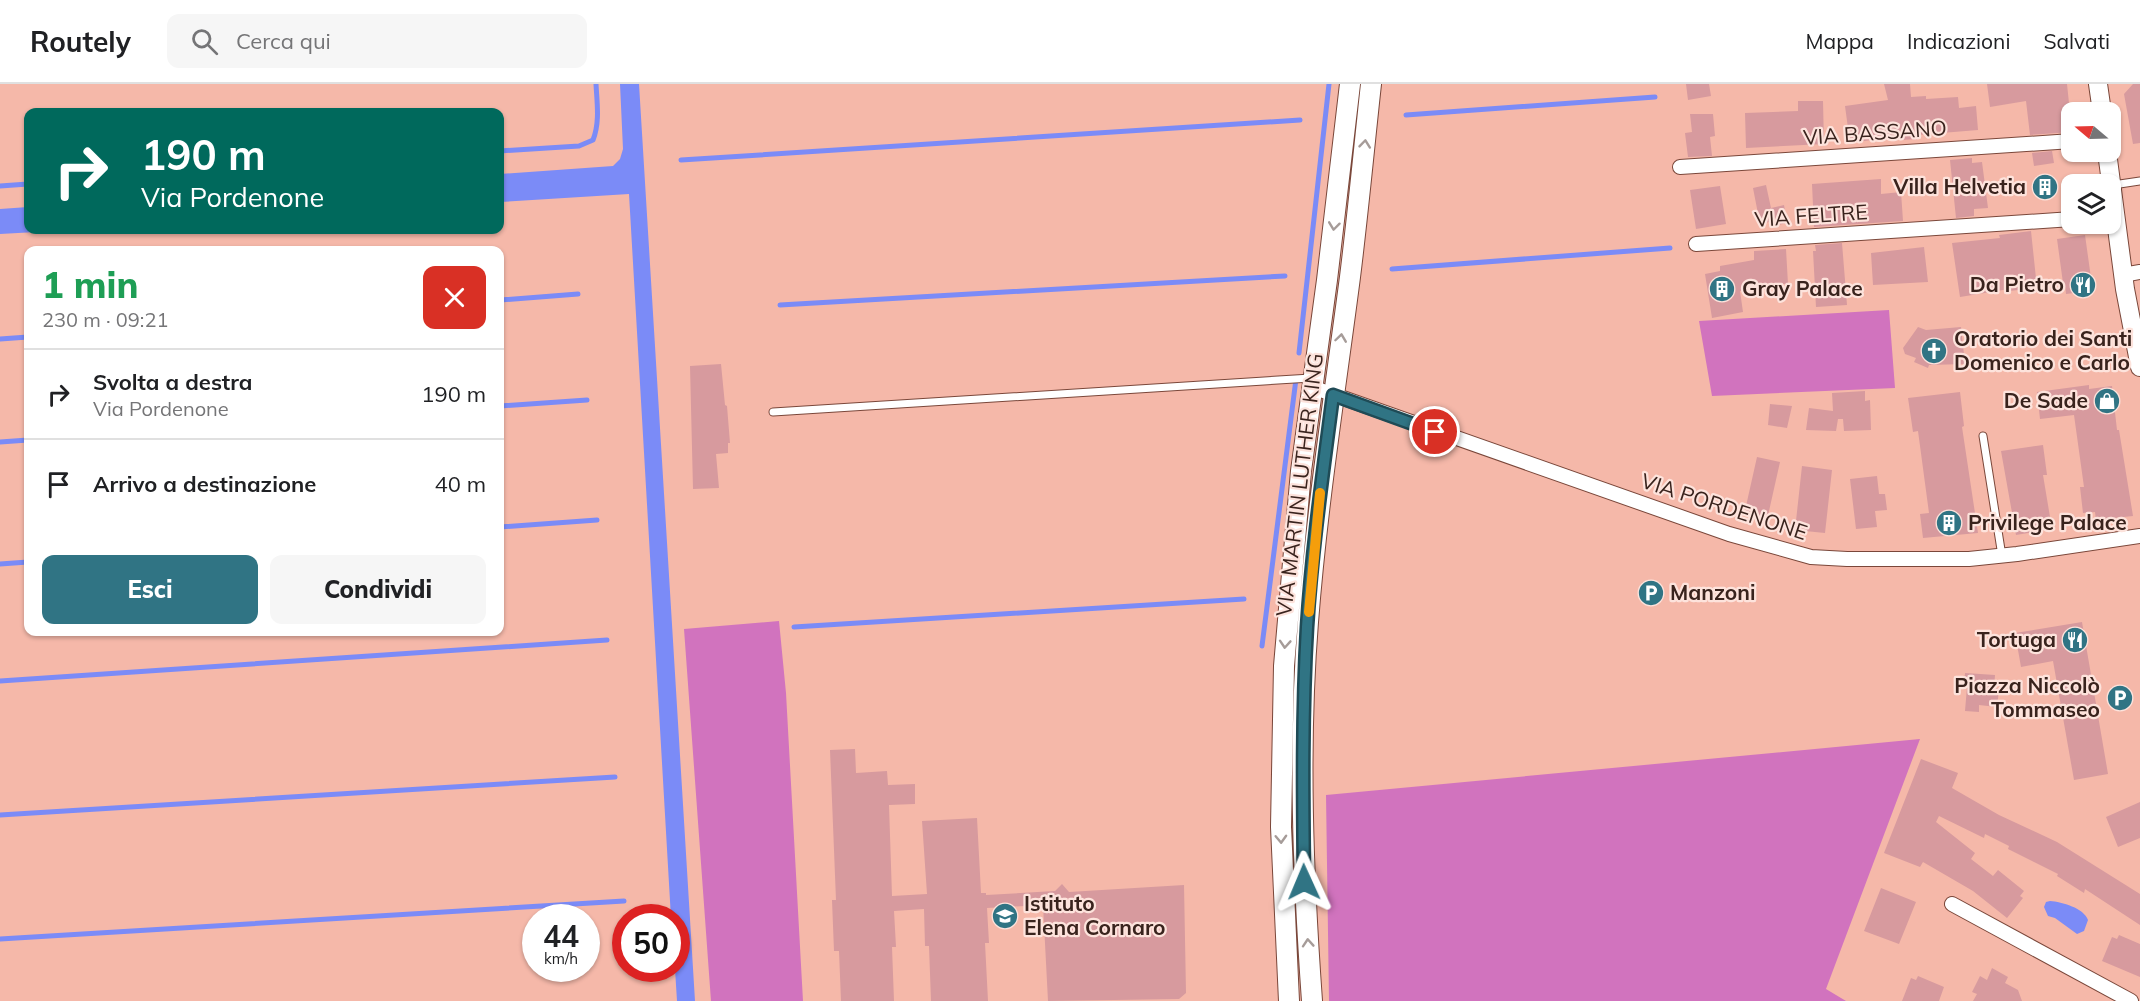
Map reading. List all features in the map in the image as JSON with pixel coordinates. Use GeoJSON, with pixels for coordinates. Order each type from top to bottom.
{"type":"FeatureCollection","features":[{"type":"Feature","properties":{"kind":"main road","name":"VIA MARTIN LUTHER KING"},"geometry":{"type":"LineString","coordinates":[[1289,1001],[1281,827],[1283,686],[1300,471],[1350,84]]}},
{"type":"Feature","properties":{"kind":"main road","name":"VIA MARTIN LUTHER KING"},"geometry":{"type":"LineString","coordinates":[[1312,1001],[1305,905],[1302,794],[1303,713],[1312,566],[1351,266],[1371,84]]}},
{"type":"Feature","properties":{"kind":"street"},"geometry":{"type":"LineString","coordinates":[[2098,84],[2101,102]]}},
{"type":"Feature","properties":{"kind":"street","name":"VIA BASSANO"},"geometry":{"type":"LineString","coordinates":[[1680,167],[2061,142]]}},
{"type":"Feature","properties":{"kind":"street","name":"VIA FELTRE"},"geometry":{"type":"LineString","coordinates":[[1696,244],[2061,220]]}},
{"type":"Feature","properties":{"kind":"street"},"geometry":{"type":"LineString","coordinates":[[2119,234],[2131,274],[2140,368]]}},
{"type":"Feature","properties":{"kind":"street","name":"VIA PORDENONE"},"geometry":{"type":"LineString","coordinates":[[1313,383],[1333,395],[1729,534],[1811,557],[1969,559],[2140,536]]}},
{"type":"Feature","properties":{"kind":"street"},"geometry":{"type":"LineString","coordinates":[[1952,904],[2131,1001]]}},
{"type":"Feature","properties":{"kind":"lane"},"geometry":{"type":"LineString","coordinates":[[2121,184],[2140,181]]}},
{"type":"Feature","properties":{"kind":"lane"},"geometry":{"type":"LineString","coordinates":[[773,412],[1313,383]]}},
{"type":"Feature","properties":{"kind":"lane"},"geometry":{"type":"LineString","coordinates":[[1983,436],[2002,556]]}},
{"type":"Feature","properties":{"kind":"shaded area"},"geometry":{"type":"Polygon","coordinates":[[[1889,310],[1895,388],[1712,396],[1699,321],[1889,310]]]}},
{"type":"Feature","properties":{"kind":"shaded area"},"geometry":{"type":"Polygon","coordinates":[[[779,621],[786,693],[803,1001],[711,1001],[684,629],[779,621]]]}},
{"type":"Feature","properties":{"kind":"shaded area"},"geometry":{"type":"Polygon","coordinates":[[[1920,739],[1826,989],[1846,1001],[1329,1001],[1326,795],[1920,739]]]}},
{"type":"Feature","properties":{"kind":"water"},"geometry":{"type":"Polygon","coordinates":[[[620,84],[639,84],[689,904],[670,904],[629,194],[504,202],[504,174],[613,166],[620,159],[623,149],[620,84]]]}},
{"type":"Feature","properties":{"kind":"water"},"geometry":{"type":"Polygon","coordinates":[[[24,207],[24,233],[0,234],[0,209],[24,207]]]}},
{"type":"Feature","properties":{"kind":"water"},"geometry":{"type":"Polygon","coordinates":[[[2046,902],[2066,904],[2082,912],[2088,920],[2084,931],[2077,934],[2055,918],[2048,916],[2044,907],[2046,902]]]}},
{"type":"Feature","properties":{"kind":"water"},"geometry":{"type":"Polygon","coordinates":[[[690,919],[695,1001],[677,1001],[676,982],[690,982],[690,919]]]}},
{"type":"Feature","properties":{"kind":"building"},"geometry":{"type":"Polygon","coordinates":[[[1686,84],[1709,84],[1711,96],[1688,100],[1686,84]]]}},
{"type":"Feature","properties":{"kind":"building"},"geometry":{"type":"Polygon","coordinates":[[[1884,84],[1910,84],[1911,97],[1926,96],[1926,99],[1958,97],[1959,108],[1976,106],[1978,130],[1917,135],[1918,139],[1900,140],[1900,136],[1850,143],[1845,106],[1888,100],[1884,84]]]}},
{"type":"Feature","properties":{"kind":"building"},"geometry":{"type":"Polygon","coordinates":[[[1987,84],[2067,84],[2069,102],[2061,102],[2061,133],[2030,135],[2026,101],[1990,107],[1987,84]]]}},
{"type":"Feature","properties":{"kind":"building"},"geometry":{"type":"Polygon","coordinates":[[[2133,84],[2140,84],[2140,143],[2133,144],[2124,94],[2133,84]]]}},
{"type":"Feature","properties":{"kind":"building"},"geometry":{"type":"Polygon","coordinates":[[[1798,101],[1823,101],[1824,144],[1746,148],[1745,113],[1798,111],[1798,101]]]}},
{"type":"Feature","properties":{"kind":"building"},"geometry":{"type":"Polygon","coordinates":[[[1690,114],[1713,114],[1715,136],[1710,137],[1712,156],[1688,157],[1685,133],[1692,132],[1690,114]]]}},
{"type":"Feature","properties":{"kind":"building"},"geometry":{"type":"Polygon","coordinates":[[[2052,151],[2054,163],[2034,166],[2032,153],[2052,151]]]}},
{"type":"Feature","properties":{"kind":"building"},"geometry":{"type":"Polygon","coordinates":[[[1972,158],[1972,163],[1982,162],[1988,208],[1974,209],[1974,216],[1956,218],[1950,160],[1972,158]]]}},
{"type":"Feature","properties":{"kind":"building"},"geometry":{"type":"Polygon","coordinates":[[[1881,179],[1881,194],[1901,192],[1903,221],[1814,227],[1812,184],[1881,179]]]}},
{"type":"Feature","properties":{"kind":"building"},"geometry":{"type":"Polygon","coordinates":[[[1766,185],[1771,208],[1784,205],[1787,223],[1770,227],[1769,222],[1760,224],[1753,188],[1766,185]]]}},
{"type":"Feature","properties":{"kind":"building"},"geometry":{"type":"Polygon","coordinates":[[[1720,186],[1726,224],[1696,229],[1690,190],[1720,186]]]}},
{"type":"Feature","properties":{"kind":"building"},"geometry":{"type":"Polygon","coordinates":[[[2031,231],[2037,288],[2009,291],[2009,289],[1960,297],[1952,243],[2000,238],[1999,235],[2031,231]]]}},
{"type":"Feature","properties":{"kind":"building"},"geometry":{"type":"Polygon","coordinates":[[[2085,235],[2091,278],[2088,278],[2090,291],[2066,294],[2057,239],[2085,235]]]}},
{"type":"Feature","properties":{"kind":"building"},"geometry":{"type":"Polygon","coordinates":[[[1842,243],[1847,305],[1816,307],[1813,251],[1816,251],[1815,245],[1842,243]]]}},
{"type":"Feature","properties":{"kind":"building"},"geometry":{"type":"Polygon","coordinates":[[[1924,247],[1928,282],[1873,285],[1871,253],[1924,247]]]}},
{"type":"Feature","properties":{"kind":"building"},"geometry":{"type":"Polygon","coordinates":[[[1786,249],[1788,284],[1776,284],[1776,289],[1740,291],[1743,312],[1712,318],[1705,274],[1720,271],[1720,266],[1754,260],[1754,251],[1786,249]]]}},
{"type":"Feature","properties":{"kind":"building","name":"Oratorio dei Santi Domenico e Carlo"},"geometry":{"type":"Polygon","coordinates":[[[1918,327],[1926,330],[1961,327],[1965,364],[1929,365],[1928,368],[1914,362],[1916,358],[1905,354],[1903,348],[1918,327]]]}},
{"type":"Feature","properties":{"kind":"building"},"geometry":{"type":"Polygon","coordinates":[[[721,364],[730,443],[728,443],[728,453],[716,454],[719,488],[693,489],[690,366],[721,364]]]}},
{"type":"Feature","properties":{"kind":"building"},"geometry":{"type":"Polygon","coordinates":[[[2089,385],[2089,389],[2112,386],[2117,430],[2119,430],[2133,516],[2096,520],[2095,512],[2083,513],[2080,487],[2084,487],[2074,415],[2040,419],[2037,392],[2089,385]]]}},
{"type":"Feature","properties":{"kind":"building"},"geometry":{"type":"Polygon","coordinates":[[[1865,391],[1865,401],[1870,400],[1871,430],[1844,431],[1843,419],[1838,419],[1836,431],[1806,430],[1809,408],[1833,411],[1832,393],[1865,391]]]}},
{"type":"Feature","properties":{"kind":"building"},"geometry":{"type":"Polygon","coordinates":[[[1960,392],[1964,426],[1962,427],[1978,533],[1923,538],[1920,514],[1929,513],[1918,431],[1913,432],[1908,398],[1960,392]]]}},
{"type":"Feature","properties":{"kind":"building"},"geometry":{"type":"Polygon","coordinates":[[[1770,404],[1792,406],[1787,428],[1768,425],[1770,404]]]}},
{"type":"Feature","properties":{"kind":"building"},"geometry":{"type":"Polygon","coordinates":[[[2043,445],[2047,475],[2043,475],[2052,529],[2016,535],[2001,451],[2043,445]]]}},
{"type":"Feature","properties":{"kind":"building"},"geometry":{"type":"Polygon","coordinates":[[[1757,457],[1780,462],[1767,520],[1744,515],[1757,457]]]}},
{"type":"Feature","properties":{"kind":"building"},"geometry":{"type":"Polygon","coordinates":[[[1802,466],[1832,470],[1825,533],[1795,530],[1802,466]]]}},
{"type":"Feature","properties":{"kind":"building"},"geometry":{"type":"Polygon","coordinates":[[[1877,476],[1879,494],[1885,494],[1887,510],[1875,511],[1877,527],[1856,529],[1850,479],[1877,476]]]}},
{"type":"Feature","properties":{"kind":"building"},"geometry":{"type":"Polygon","coordinates":[[[2082,622],[2108,774],[2074,780],[2053,661],[2021,667],[2015,633],[2082,622]]]}},
{"type":"Feature","properties":{"kind":"building"},"geometry":{"type":"Polygon","coordinates":[[[1965,673],[1995,675],[1994,688],[1999,689],[1997,707],[1979,705],[1979,712],[1965,711],[1967,687],[1964,687],[1965,673]]]}},
{"type":"Feature","properties":{"kind":"building"},"geometry":{"type":"Polygon","coordinates":[[[855,749],[856,773],[887,771],[888,785],[915,784],[915,804],[889,805],[892,896],[927,894],[922,821],[977,818],[981,893],[986,893],[986,895],[1055,891],[1062,884],[1069,892],[1184,885],[1186,993],[1179,999],[1048,1001],[1043,905],[987,908],[989,943],[985,943],[988,1001],[931,1001],[929,946],[925,946],[924,909],[894,911],[896,947],[892,947],[894,1001],[841,1001],[839,951],[834,951],[832,900],[836,900],[830,750],[855,749]]]}},
{"type":"Feature","properties":{"kind":"building"},"geometry":{"type":"Polygon","coordinates":[[[1921,759],[1958,773],[1952,788],[1999,815],[2057,842],[2140,894],[2140,925],[2085,889],[2084,893],[2057,876],[2058,874],[2008,849],[2009,846],[1985,834],[1984,838],[1939,816],[1936,822],[1975,853],[1971,859],[1993,876],[1998,870],[2024,891],[2020,896],[2023,898],[2007,918],[1973,891],[1923,862],[1920,867],[1884,853],[1921,759]]]}},
{"type":"Feature","properties":{"kind":"building"},"geometry":{"type":"Polygon","coordinates":[[[2140,802],[2140,838],[2118,847],[2106,817],[2140,802]]]}},
{"type":"Feature","properties":{"kind":"building"},"geometry":{"type":"Polygon","coordinates":[[[1881,888],[1916,902],[1899,944],[1864,931],[1881,888]]]}},
{"type":"Feature","properties":{"kind":"building"},"geometry":{"type":"Polygon","coordinates":[[[2119,935],[2140,944],[2140,977],[2102,961],[2112,937],[2117,939],[2119,935]]]}},
{"type":"Feature","properties":{"kind":"building"},"geometry":{"type":"Polygon","coordinates":[[[1992,968],[2008,977],[2005,983],[2018,990],[2022,1001],[1973,1001],[1977,994],[1972,992],[1980,976],[1987,980],[1992,968]]]}},
{"type":"Feature","properties":{"kind":"building"},"geometry":{"type":"Polygon","coordinates":[[[1918,976],[1944,987],[1939,1001],[1902,1001],[1911,978],[1916,980],[1918,976]]]}},
{"type":"Feature","properties":{"kind":"waterway"},"geometry":{"type":"LineString","coordinates":[[504,151],[579,146],[593,140],[597,119],[596,84]]}},
{"type":"Feature","properties":{"kind":"waterway"},"geometry":{"type":"LineString","coordinates":[[1299,353],[1329,84]]}},
{"type":"Feature","properties":{"kind":"waterway"},"geometry":{"type":"LineString","coordinates":[[1406,115],[1655,97]]}},
{"type":"Feature","properties":{"kind":"waterway"},"geometry":{"type":"LineString","coordinates":[[681,160],[1300,120]]}},
{"type":"Feature","properties":{"kind":"waterway"},"geometry":{"type":"LineString","coordinates":[[0,186],[24,184]]}},
{"type":"Feature","properties":{"kind":"waterway"},"geometry":{"type":"LineString","coordinates":[[1392,269],[1670,248]]}},
{"type":"Feature","properties":{"kind":"waterway"},"geometry":{"type":"LineString","coordinates":[[780,305],[1285,276]]}},
{"type":"Feature","properties":{"kind":"waterway"},"geometry":{"type":"LineString","coordinates":[[504,300],[578,294]]}},
{"type":"Feature","properties":{"kind":"waterway"},"geometry":{"type":"LineString","coordinates":[[0,339],[24,337]]}},
{"type":"Feature","properties":{"kind":"waterway"},"geometry":{"type":"LineString","coordinates":[[1262,646],[1296,379]]}},
{"type":"Feature","properties":{"kind":"waterway"},"geometry":{"type":"LineString","coordinates":[[504,406],[587,400]]}},
{"type":"Feature","properties":{"kind":"waterway"},"geometry":{"type":"LineString","coordinates":[[0,442],[24,440]]}},
{"type":"Feature","properties":{"kind":"waterway"},"geometry":{"type":"LineString","coordinates":[[504,527],[597,520]]}},
{"type":"Feature","properties":{"kind":"waterway"},"geometry":{"type":"LineString","coordinates":[[0,564],[24,562]]}},
{"type":"Feature","properties":{"kind":"waterway"},"geometry":{"type":"LineString","coordinates":[[794,627],[1244,599]]}},
{"type":"Feature","properties":{"kind":"waterway"},"geometry":{"type":"LineString","coordinates":[[0,681],[607,640]]}},
{"type":"Feature","properties":{"kind":"waterway"},"geometry":{"type":"LineString","coordinates":[[0,815],[615,777]]}},
{"type":"Feature","properties":{"kind":"waterway"},"geometry":{"type":"LineString","coordinates":[[0,939],[624,901]]}},
{"type":"Feature","properties":{"kind":"slow traffic"},"geometry":{"type":"LineString","coordinates":[[1309,612],[1320,493]]}},
{"type":"Feature","properties":{"kind":"place","name":"Villa Helvetia"},"geometry":{"type":"Point","coordinates":[2045,187]}},
{"type":"Feature","properties":{"kind":"place","name":"Da Pietro"},"geometry":{"type":"Point","coordinates":[2083,285]}},
{"type":"Feature","properties":{"kind":"place","name":"Gray Palace"},"geometry":{"type":"Point","coordinates":[1722,289]}},
{"type":"Feature","properties":{"kind":"place","name":"Oratorio dei Santi Domenico e Carlo"},"geometry":{"type":"Point","coordinates":[1934,351]}},
{"type":"Feature","properties":{"kind":"place","name":"De Sade"},"geometry":{"type":"Point","coordinates":[2107,401]}},
{"type":"Feature","properties":{"kind":"place","name":"Privilege Palace"},"geometry":{"type":"Point","coordinates":[1949,523]}},
{"type":"Feature","properties":{"kind":"place","name":"Manzoni"},"geometry":{"type":"Point","coordinates":[1651,593]}},
{"type":"Feature","properties":{"kind":"place","name":"Tortuga"},"geometry":{"type":"Point","coordinates":[2075,640]}},
{"type":"Feature","properties":{"kind":"place","name":"Piazza Niccolò Tommaseo"},"geometry":{"type":"Point","coordinates":[2120,698]}},
{"type":"Feature","properties":{"kind":"place","name":"Istituto Elena Cornaro"},"geometry":{"type":"Point","coordinates":[1005,916]}},
{"type":"Feature","properties":{"kind":"route"},"geometry":{"type":"LineString","coordinates":[[1304,882],[1303,713],[1308,624],[1318,512],[1333,395],[1435,432]]}}]}
